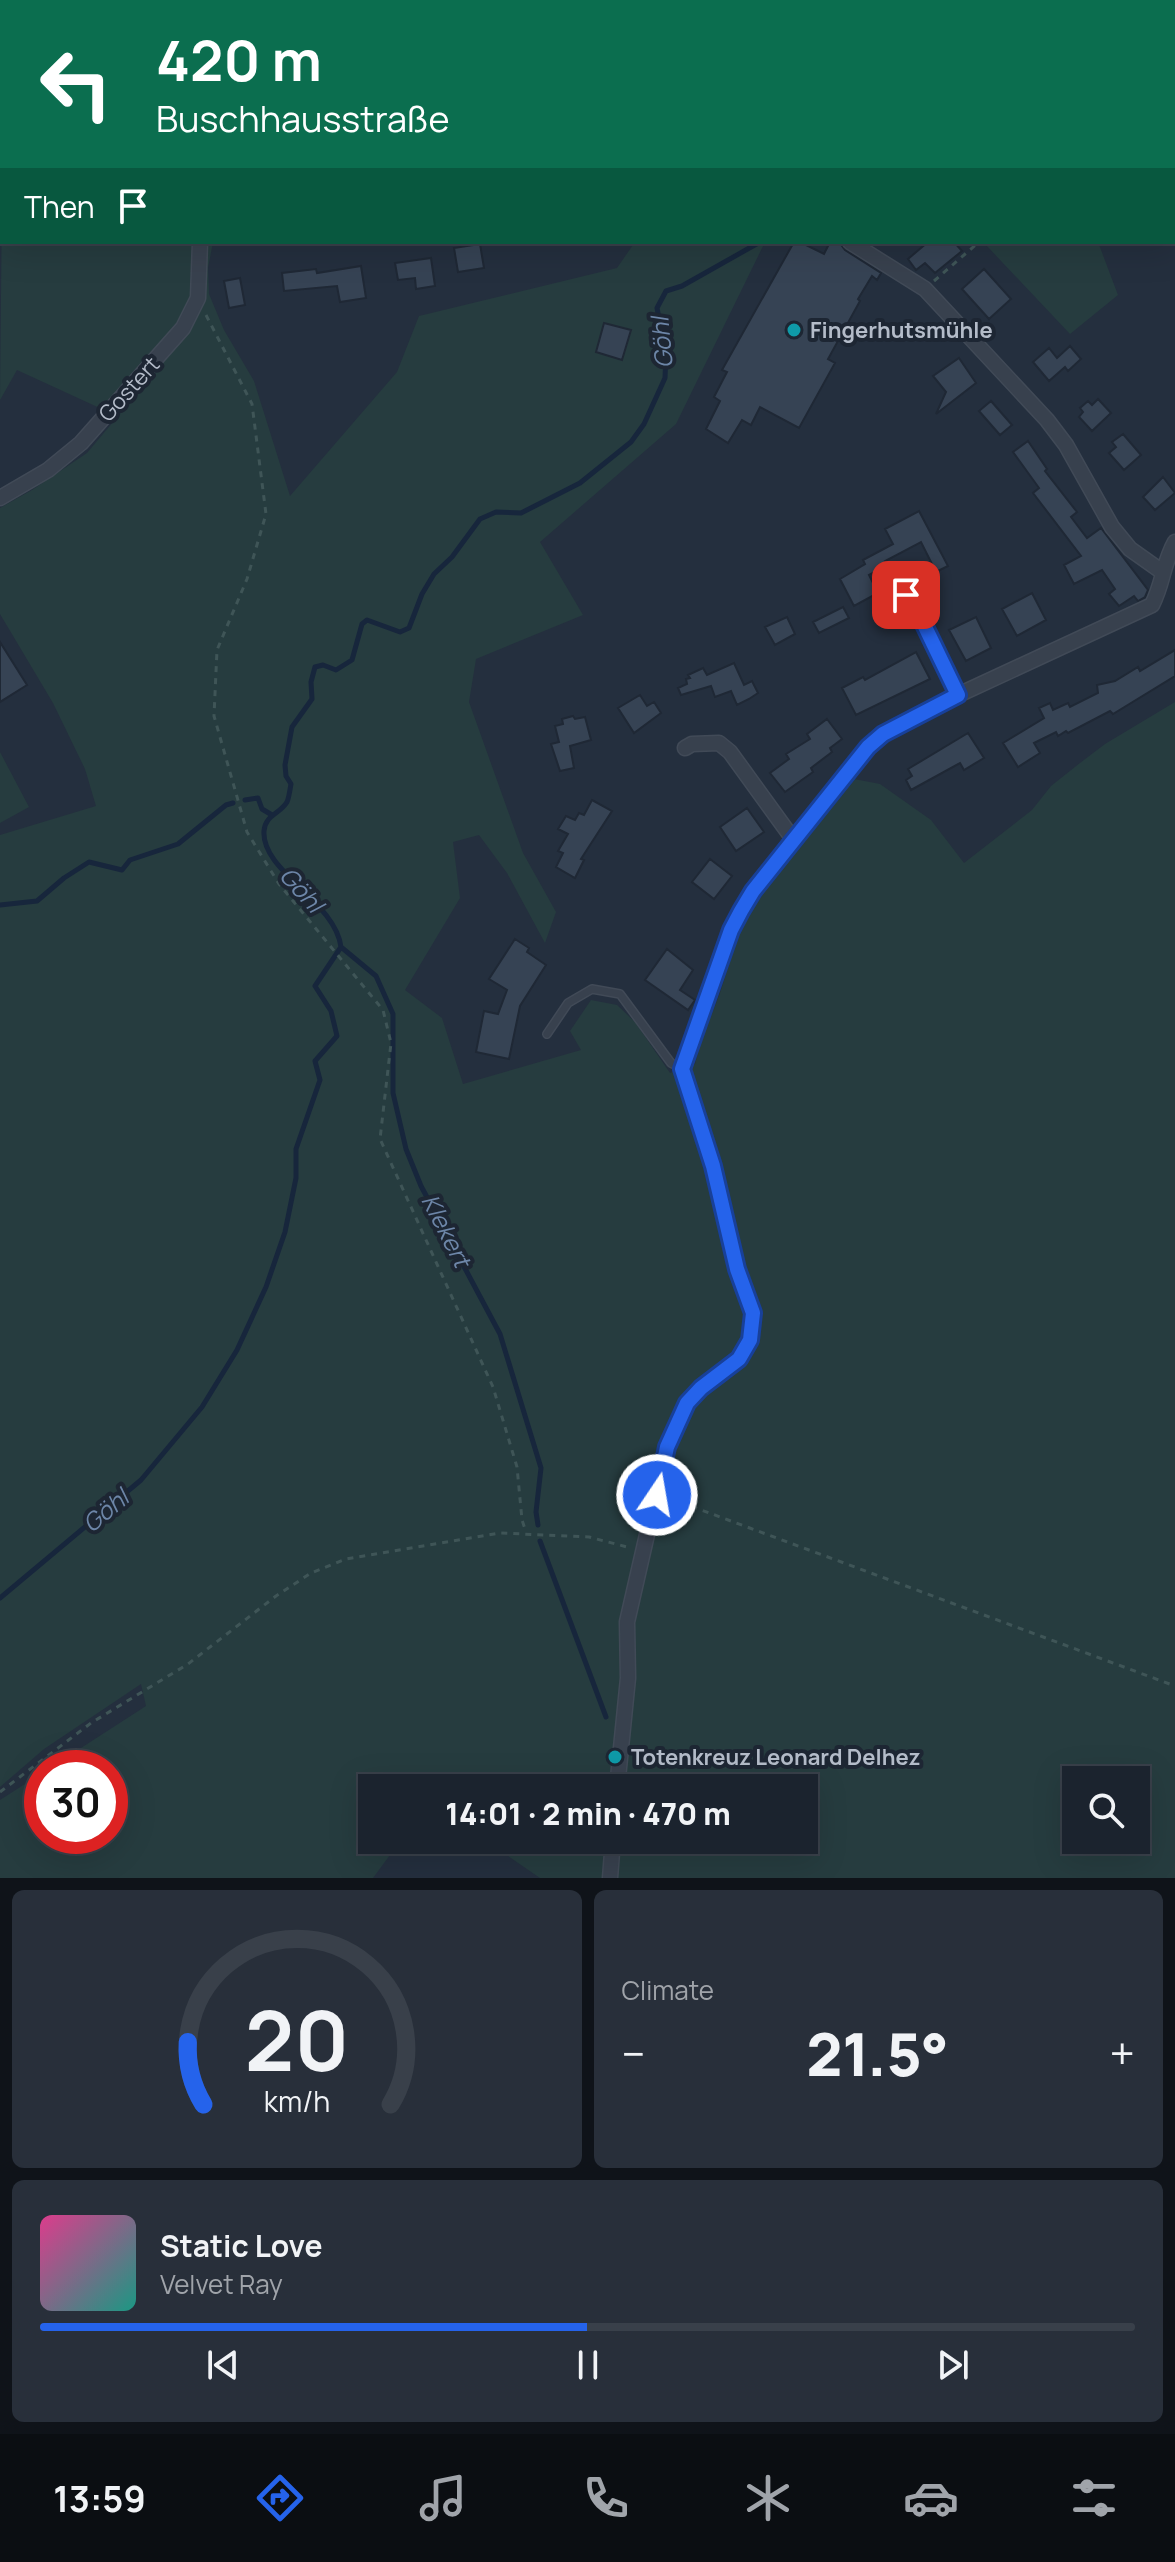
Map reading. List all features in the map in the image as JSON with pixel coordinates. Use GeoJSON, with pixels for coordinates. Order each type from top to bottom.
{"type":"FeatureCollection","features":[{"type":"Feature","properties":{"kind":"street","name":"Gostert"},"geometry":{"type":"LineString","coordinates":[[0,498],[48,470],[81,443],[183,328],[198,298],[200,244]]}},
{"type":"Feature","properties":{"kind":"street"},"geometry":{"type":"LineString","coordinates":[[853,244],[925,289],[1047,420],[1066,445],[1097,503],[1130,549],[1161,571]]}},
{"type":"Feature","properties":{"kind":"street"},"geometry":{"type":"LineString","coordinates":[[618,1774],[628,1678],[627,1622],[667,1447],[687,1403],[701,1388],[739,1359],[750,1340],[753,1313],[737,1269],[713,1166],[682,1069],[731,930],[753,891],[868,747],[883,734],[958,695],[1152,605],[1160,589],[1161,571],[1175,542]]}},
{"type":"Feature","properties":{"kind":"street"},"geometry":{"type":"LineString","coordinates":[[685,748],[692,744],[719,743],[730,752],[793,839]]}},
{"type":"Feature","properties":{"kind":"street"},"geometry":{"type":"LineString","coordinates":[[610,1878],[612,1854]]}},
{"type":"Feature","properties":{"kind":"lane"},"geometry":{"type":"LineString","coordinates":[[906,595],[916,608],[958,695]]}},
{"type":"Feature","properties":{"kind":"lane"},"geometry":{"type":"LineString","coordinates":[[547,1034],[568,1003],[592,989],[620,994],[671,1063],[682,1069]]}},
{"type":"Feature","properties":{"kind":"path"},"geometry":{"type":"LineString","coordinates":[[925,289],[977,244]]}},
{"type":"Feature","properties":{"kind":"path"},"geometry":{"type":"LineString","coordinates":[[198,298],[252,404],[266,514],[247,579],[217,650],[214,716],[247,832],[279,884],[383,1010],[391,1043],[380,1139],[493,1387],[517,1467],[526,1532]]}},
{"type":"Feature","properties":{"kind":"path"},"geometry":{"type":"LineString","coordinates":[[680,1501],[1175,1686]]}},
{"type":"Feature","properties":{"kind":"path"},"geometry":{"type":"LineString","coordinates":[[0,1792],[91,1723],[188,1664],[276,1596],[311,1573],[346,1559],[500,1533],[526,1532],[589,1537],[643,1551]]}},
{"type":"Feature","properties":{"kind":"green space"},"geometry":{"type":"Polygon","coordinates":[[[1,244],[213,244],[208,268],[209,294],[224,330],[254,381],[290,496],[397,372],[419,316],[617,268],[634,244],[764,244],[676,424],[540,542],[583,615],[476,659],[469,702],[523,853],[556,912],[545,943],[507,873],[479,835],[453,842],[460,898],[405,990],[442,1018],[463,1084],[581,1050],[570,1031],[591,1000],[617,1005],[635,1022],[670,1073],[695,1064],[738,935],[762,894],[854,779],[880,784],[931,820],[964,863],[1032,810],[1051,786],[1080,763],[1105,744],[1175,702],[1175,1878],[618,1878],[619,1854],[818,1854],[818,1774],[358,1774],[358,1854],[391,1854],[373,1878],[0,1878],[0,1800],[24,1785],[24,1854],[128,1854],[128,1750],[78,1750],[146,1706],[141,1684],[43,1750],[24,1750],[24,1766],[0,1787],[0,835],[96,806],[85,769],[53,703],[0,614],[0,508],[87,453],[182,340],[176,324],[104,410],[17,370],[0,400],[1,244]]]}},
{"type":"Feature","properties":{"kind":"green space"},"geometry":{"type":"Polygon","coordinates":[[[985,244],[1099,244],[1118,295],[1070,334],[985,244]]]}},
{"type":"Feature","properties":{"kind":"green space"},"geometry":{"type":"Polygon","coordinates":[[[0,752],[29,807],[0,823],[0,752]]]}},
{"type":"Feature","properties":{"kind":"green space"},"geometry":{"type":"Polygon","coordinates":[[[505,1854],[606,1854],[605,1878],[540,1878],[505,1854]]]}},
{"type":"Feature","properties":{"kind":"building"},"geometry":{"type":"Polygon","coordinates":[[[480,244],[484,268],[458,272],[454,248],[480,244]]]}},
{"type":"Feature","properties":{"kind":"building","name":"Fingerhutsmühle"},"geometry":{"type":"Polygon","coordinates":[[[793,244],[804,244],[824,254],[829,244],[840,244],[881,273],[877,280],[872,276],[858,299],[860,301],[828,359],[835,363],[799,428],[760,407],[751,425],[742,420],[728,443],[706,429],[720,401],[714,397],[727,372],[722,370],[793,244]]]}},
{"type":"Feature","properties":{"kind":"building"},"geometry":{"type":"Polygon","coordinates":[[[926,244],[956,244],[962,251],[935,273],[925,263],[916,270],[908,259],[926,244]]]}},
{"type":"Feature","properties":{"kind":"building"},"geometry":{"type":"Polygon","coordinates":[[[431,258],[435,286],[416,289],[415,278],[398,280],[395,263],[431,258]]]}},
{"type":"Feature","properties":{"kind":"building"},"geometry":{"type":"Polygon","coordinates":[[[361,266],[366,298],[340,302],[337,286],[284,291],[282,273],[316,269],[317,273],[361,266]]]}},
{"type":"Feature","properties":{"kind":"building"},"geometry":{"type":"Polygon","coordinates":[[[984,269],[1011,299],[989,319],[962,289],[984,269]]]}},
{"type":"Feature","properties":{"kind":"building"},"geometry":{"type":"Polygon","coordinates":[[[240,278],[245,305],[229,308],[224,281],[240,278]]]}},
{"type":"Feature","properties":{"kind":"building"},"geometry":{"type":"Polygon","coordinates":[[[604,323],[631,330],[622,360],[596,352],[604,323]]]}},
{"type":"Feature","properties":{"kind":"building"},"geometry":{"type":"Polygon","coordinates":[[[1070,346],[1081,359],[1068,371],[1065,367],[1049,381],[1033,362],[1049,348],[1057,358],[1070,346]]]}},
{"type":"Feature","properties":{"kind":"building"},"geometry":{"type":"Polygon","coordinates":[[[959,358],[976,383],[936,414],[946,392],[933,376],[959,358]]]}},
{"type":"Feature","properties":{"kind":"building"},"geometry":{"type":"Polygon","coordinates":[[[1098,399],[1111,413],[1092,431],[1079,417],[1083,412],[1080,408],[1088,401],[1092,405],[1098,399]]]}},
{"type":"Feature","properties":{"kind":"building"},"geometry":{"type":"Polygon","coordinates":[[[991,401],[1012,425],[1000,435],[979,411],[991,401]]]}},
{"type":"Feature","properties":{"kind":"building"},"geometry":{"type":"Polygon","coordinates":[[[1123,434],[1141,455],[1124,470],[1109,453],[1116,447],[1112,442],[1123,434]]]}},
{"type":"Feature","properties":{"kind":"building"},"geometry":{"type":"Polygon","coordinates":[[[1028,441],[1047,469],[1045,471],[1077,512],[1071,517],[1087,538],[1101,528],[1148,590],[1145,597],[1138,601],[1134,596],[1119,606],[1109,594],[1115,589],[1102,570],[1074,584],[1064,565],[1081,556],[1033,493],[1039,488],[1013,452],[1028,441]]]}},
{"type":"Feature","properties":{"kind":"building"},"geometry":{"type":"Polygon","coordinates":[[[1163,477],[1175,493],[1155,510],[1143,497],[1163,477]]]}},
{"type":"Feature","properties":{"kind":"building"},"geometry":{"type":"Polygon","coordinates":[[[919,511],[948,566],[936,572],[921,542],[885,561],[888,565],[869,575],[878,593],[854,606],[840,579],[865,564],[863,560],[893,544],[885,529],[919,511]]]}},
{"type":"Feature","properties":{"kind":"building"},"geometry":{"type":"Polygon","coordinates":[[[1032,593],[1046,620],[1017,636],[1002,609],[1032,593]]]}},
{"type":"Feature","properties":{"kind":"building"},"geometry":{"type":"Polygon","coordinates":[[[843,607],[849,618],[819,633],[813,622],[843,607]]]}},
{"type":"Feature","properties":{"kind":"building"},"geometry":{"type":"Polygon","coordinates":[[[787,617],[795,634],[775,645],[765,627],[787,617]]]}},
{"type":"Feature","properties":{"kind":"building"},"geometry":{"type":"Polygon","coordinates":[[[976,617],[991,648],[966,661],[949,630],[976,617]]]}},
{"type":"Feature","properties":{"kind":"building"},"geometry":{"type":"Polygon","coordinates":[[[0,642],[27,685],[0,702],[0,642]]]}},
{"type":"Feature","properties":{"kind":"building"},"geometry":{"type":"Polygon","coordinates":[[[1175,650],[1175,676],[1113,714],[1110,711],[1068,733],[1066,731],[1058,736],[1056,732],[1034,743],[1040,753],[1018,767],[1003,743],[1044,718],[1039,708],[1050,703],[1053,710],[1068,703],[1070,707],[1098,693],[1097,685],[1115,681],[1138,667],[1140,671],[1175,650]]]}},
{"type":"Feature","properties":{"kind":"building"},"geometry":{"type":"Polygon","coordinates":[[[916,652],[930,679],[856,715],[842,688],[863,677],[865,680],[916,652]]]}},
{"type":"Feature","properties":{"kind":"building"},"geometry":{"type":"Polygon","coordinates":[[[734,663],[744,685],[752,681],[758,693],[749,699],[737,705],[731,691],[715,697],[711,686],[681,695],[678,688],[687,684],[688,675],[703,668],[707,675],[734,663]]]}},
{"type":"Feature","properties":{"kind":"building"},"geometry":{"type":"Polygon","coordinates":[[[640,695],[647,706],[654,702],[661,713],[634,733],[618,708],[640,695]]]}},
{"type":"Feature","properties":{"kind":"building"},"geometry":{"type":"Polygon","coordinates":[[[573,716],[575,719],[585,717],[591,740],[570,746],[574,768],[560,771],[551,744],[559,742],[555,726],[563,724],[562,719],[573,716]]]}},
{"type":"Feature","properties":{"kind":"building"},"geometry":{"type":"Polygon","coordinates":[[[827,719],[842,739],[830,748],[832,752],[811,768],[813,772],[785,792],[770,773],[789,759],[786,754],[810,739],[807,734],[827,719]]]}},
{"type":"Feature","properties":{"kind":"building"},"geometry":{"type":"Polygon","coordinates":[[[968,733],[984,758],[964,770],[960,763],[911,790],[906,780],[912,776],[908,769],[968,733]]]}},
{"type":"Feature","properties":{"kind":"building"},"geometry":{"type":"Polygon","coordinates":[[[592,800],[612,811],[581,859],[584,860],[575,878],[556,867],[563,853],[558,851],[568,834],[558,829],[566,816],[575,820],[579,813],[584,815],[592,800]]]}},
{"type":"Feature","properties":{"kind":"building"},"geometry":{"type":"Polygon","coordinates":[[[747,808],[764,832],[736,851],[720,827],[747,808]]]}},
{"type":"Feature","properties":{"kind":"building"},"geometry":{"type":"Polygon","coordinates":[[[710,859],[732,876],[714,899],[692,882],[710,859]]]}},
{"type":"Feature","properties":{"kind":"building"},"geometry":{"type":"Polygon","coordinates":[[[515,939],[546,965],[520,1006],[509,1059],[476,1052],[484,1011],[498,1014],[507,990],[489,979],[515,939]]]}},
{"type":"Feature","properties":{"kind":"building"},"geometry":{"type":"Polygon","coordinates":[[[667,949],[693,970],[680,990],[695,1000],[688,1010],[645,980],[667,949]]]}},
{"type":"Feature","properties":{"kind":"waterway","name":"Göhl"},"geometry":{"type":"LineString","coordinates":[[0,1598],[141,1480],[202,1407],[237,1350],[266,1287],[285,1232],[296,1178],[296,1149],[320,1080],[315,1061],[337,1036],[331,1011],[315,986],[341,947],[336,930],[326,915],[274,860],[266,846],[264,831],[267,821],[288,800],[291,784],[285,765],[292,727],[312,699],[311,682],[315,667],[323,665],[336,670],[352,660],[362,624],[367,620],[400,632],[409,628],[422,594],[434,574],[452,557],[480,519],[496,512],[521,513],[580,483],[631,442],[644,424],[665,378],[666,353],[657,308],[666,291],[682,286],[756,244]]}},
{"type":"Feature","properties":{"kind":"waterway"},"geometry":{"type":"LineString","coordinates":[[245,800],[258,798],[262,809],[272,815]]}},
{"type":"Feature","properties":{"kind":"waterway"},"geometry":{"type":"LineString","coordinates":[[0,905],[37,901],[89,862],[122,870],[130,860],[178,844],[226,805],[233,803]]}},
{"type":"Feature","properties":{"kind":"waterway","name":"Klekert"},"geometry":{"type":"LineString","coordinates":[[341,947],[376,976],[393,1014],[393,1093],[406,1149],[421,1186],[500,1334],[541,1468],[536,1512],[538,1525]]}},
{"type":"Feature","properties":{"kind":"waterway","name":"Klekert"},"geometry":{"type":"LineString","coordinates":[[540,1541],[606,1717]]}},
{"type":"Feature","properties":{"kind":"place","name":"Fingerhutsmühle"},"geometry":{"type":"Point","coordinates":[794,330]}},
{"type":"Feature","properties":{"kind":"place","name":"Totenkreuz Leonard Delhez"},"geometry":{"type":"Point","coordinates":[615,1757]}},
{"type":"Feature","properties":{"kind":"route"},"geometry":{"type":"LineString","coordinates":[[657,1495],[667,1447],[687,1403],[701,1388],[739,1359],[750,1340],[753,1313],[737,1269],[713,1166],[682,1069],[731,930],[753,891],[868,747],[907,720],[958,695],[916,608],[906,595]]}}]}
